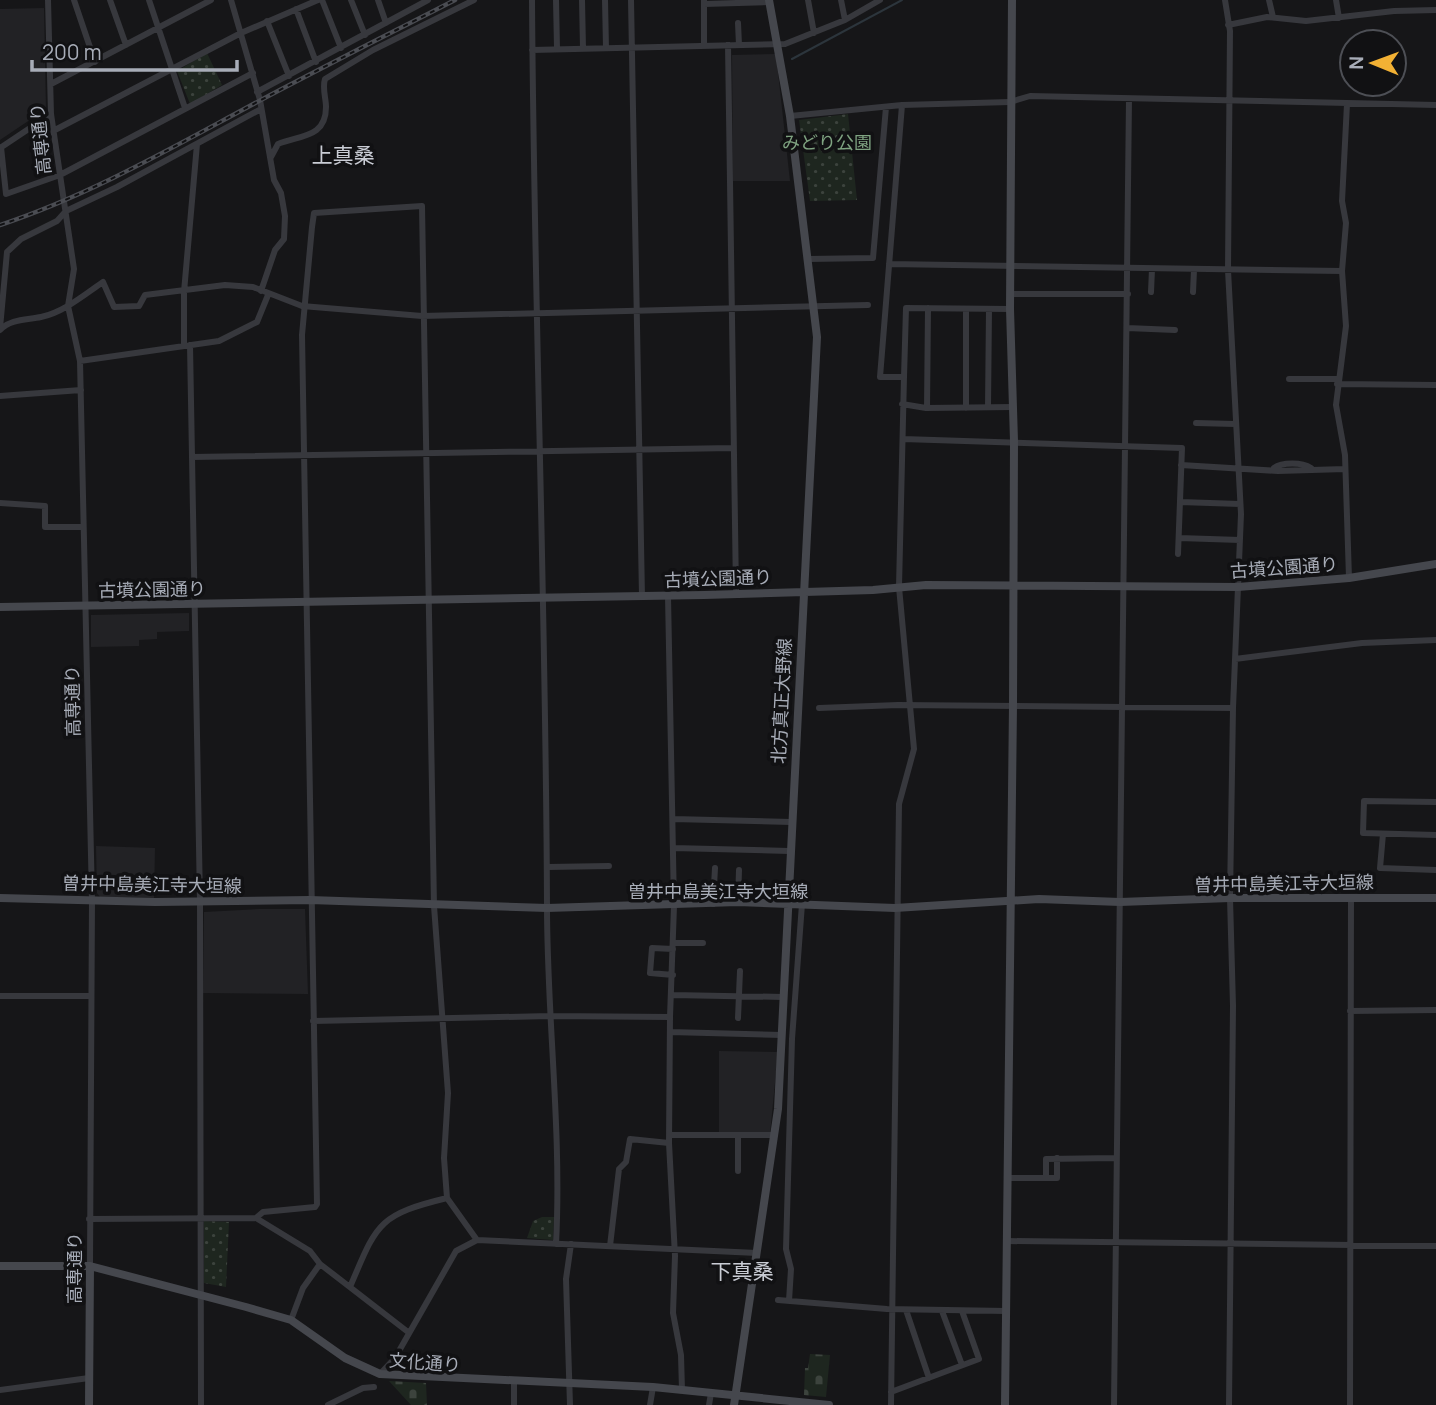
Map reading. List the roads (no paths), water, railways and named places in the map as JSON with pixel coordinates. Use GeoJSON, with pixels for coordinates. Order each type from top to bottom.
{"type":"FeatureCollection","features":[{"type":"Feature","properties":{"kind":"street","name":"高専通り"},"geometry":{"type":"LineString","coordinates":[[48,0],[51,114],[74,269],[68,306],[80,360],[81,390],[92,900],[89,1405]]}},
{"type":"Feature","properties":{"kind":"street"},"geometry":{"type":"LineString","coordinates":[[74,0],[95,62]]}},
{"type":"Feature","properties":{"kind":"street"},"geometry":{"type":"LineString","coordinates":[[110,0],[126,45]]}},
{"type":"Feature","properties":{"kind":"street"},"geometry":{"type":"LineString","coordinates":[[149,0],[186,108]]}},
{"type":"Feature","properties":{"kind":"street"},"geometry":{"type":"LineString","coordinates":[[51,84],[211,0]]}},
{"type":"Feature","properties":{"kind":"street"},"geometry":{"type":"LineString","coordinates":[[231,0],[253,73],[270,159],[281,193],[285,228],[261,290]]}},
{"type":"Feature","properties":{"kind":"street"},"geometry":{"type":"LineString","coordinates":[[53,131],[241,33],[320,0],[341,48]]}},
{"type":"Feature","properties":{"kind":"street"},"geometry":{"type":"LineString","coordinates":[[351,0],[365,35]]}},
{"type":"Feature","properties":{"kind":"street"},"geometry":{"type":"LineString","coordinates":[[378,0],[386,23]]}},
{"type":"Feature","properties":{"kind":"street"},"geometry":{"type":"LineString","coordinates":[[257,92],[365,35],[417,3],[428,0]]}},
{"type":"Feature","properties":{"kind":"street"},"geometry":{"type":"LineString","coordinates":[[270,159],[278,144],[314,135],[323,125],[326,110],[325,79],[373,50],[474,0]]}},
{"type":"Feature","properties":{"kind":"street"},"geometry":{"type":"LineString","coordinates":[[532,0],[547,908],[556,1244]]}},
{"type":"Feature","properties":{"kind":"street"},"geometry":{"type":"LineString","coordinates":[[556,0],[557,48]]}},
{"type":"Feature","properties":{"kind":"street"},"geometry":{"type":"LineString","coordinates":[[582,0],[583,48]]}},
{"type":"Feature","properties":{"kind":"street"},"geometry":{"type":"LineString","coordinates":[[605,0],[606,48]]}},
{"type":"Feature","properties":{"kind":"street"},"geometry":{"type":"LineString","coordinates":[[631,0],[642,597]]}},
{"type":"Feature","properties":{"kind":"street"},"geometry":{"type":"LineString","coordinates":[[808,0],[814,33]]}},
{"type":"Feature","properties":{"kind":"street"},"geometry":{"type":"LineString","coordinates":[[841,0],[845,20]]}},
{"type":"Feature","properties":{"kind":"street"},"geometry":{"type":"LineString","coordinates":[[533,50],[780,45],[845,20],[880,0]]}},
{"type":"Feature","properties":{"kind":"street"},"geometry":{"type":"LineString","coordinates":[[1005,1405],[1013,705],[1014,441],[1010,309],[1012,0]]}},
{"type":"Feature","properties":{"kind":"street"},"geometry":{"type":"LineString","coordinates":[[1225,0],[1228,25],[1228,270],[1240,504],[1230,898],[1233,1006],[1229,1405]]}},
{"type":"Feature","properties":{"kind":"street"},"geometry":{"type":"LineString","coordinates":[[1269,0],[1273,17]]}},
{"type":"Feature","properties":{"kind":"street"},"geometry":{"type":"LineString","coordinates":[[1335,0],[1339,18]]}},
{"type":"Feature","properties":{"kind":"street"},"geometry":{"type":"LineString","coordinates":[[704,47],[704,2],[769,1]]}},
{"type":"Feature","properties":{"kind":"street","name":"北方真正大野線"},"geometry":{"type":"LineString","coordinates":[[734,1405],[774,1135],[782,1035],[786,904],[816,363],[815,307],[780,45],[769,1]]}},
{"type":"Feature","properties":{"kind":"street"},"geometry":{"type":"LineString","coordinates":[[296,9],[316,62]]}},
{"type":"Feature","properties":{"kind":"street"},"geometry":{"type":"LineString","coordinates":[[1228,25],[1273,17],[1306,21],[1394,11],[1436,10]]}},
{"type":"Feature","properties":{"kind":"street"},"geometry":{"type":"LineString","coordinates":[[267,21],[289,76]]}},
{"type":"Feature","properties":{"kind":"street"},"geometry":{"type":"LineString","coordinates":[[738,23],[739,45]]}},
{"type":"Feature","properties":{"kind":"street"},"geometry":{"type":"LineString","coordinates":[[728,45],[736,592]]}},
{"type":"Feature","properties":{"kind":"street"},"geometry":{"type":"LineString","coordinates":[[51,114],[1,147],[6,194],[60,175],[253,73]]}},
{"type":"Feature","properties":{"kind":"street"},"geometry":{"type":"LineString","coordinates":[[790,116],[902,105],[1010,102],[1030,96],[1436,105]]}},
{"type":"Feature","properties":{"kind":"street"},"geometry":{"type":"LineString","coordinates":[[1114,1405],[1129,99]]}},
{"type":"Feature","properties":{"kind":"street"},"geometry":{"type":"LineString","coordinates":[[1347,104],[1342,201],[1346,223],[1342,271],[1346,327],[1336,405],[1345,470],[1349,578]]}},
{"type":"Feature","properties":{"kind":"street"},"geometry":{"type":"LineString","coordinates":[[902,105],[880,377],[904,377]]}},
{"type":"Feature","properties":{"kind":"street"},"geometry":{"type":"LineString","coordinates":[[808,259],[873,258],[886,107]]}},
{"type":"Feature","properties":{"kind":"street"},"geometry":{"type":"LineString","coordinates":[[0,330],[7,252],[21,239],[57,221],[65,211],[261,108]]}},
{"type":"Feature","properties":{"kind":"street"},"geometry":{"type":"LineString","coordinates":[[197,144],[184,292],[192,457],[200,902],[201,1405]]}},
{"type":"Feature","properties":{"kind":"street"},"geometry":{"type":"LineString","coordinates":[[256,1218],[263,1212],[315,1207],[317,1204],[302,306],[314,213],[422,206],[434,906],[440,1018],[448,1082],[443,1128],[447,1198],[477,1240]]}},
{"type":"Feature","properties":{"kind":"street"},"geometry":{"type":"LineString","coordinates":[[889,264],[1129,270],[1342,271]]}},
{"type":"Feature","properties":{"kind":"street"},"geometry":{"type":"LineString","coordinates":[[1151,292],[1152,270]]}},
{"type":"Feature","properties":{"kind":"street"},"geometry":{"type":"LineString","coordinates":[[1194,270],[1194,292]]}},
{"type":"Feature","properties":{"kind":"street"},"geometry":{"type":"LineString","coordinates":[[0,330],[6,323],[44,317],[68,306],[103,282],[114,307],[139,306],[145,295],[225,285],[261,290],[268,295],[302,306],[422,316],[868,305]]}},
{"type":"Feature","properties":{"kind":"street"},"geometry":{"type":"LineString","coordinates":[[1011,294],[1128,294]]}},
{"type":"Feature","properties":{"kind":"street"},"geometry":{"type":"LineString","coordinates":[[80,360],[219,341],[257,322],[268,295]]}},
{"type":"Feature","properties":{"kind":"street"},"geometry":{"type":"LineString","coordinates":[[891,1405],[895,908],[899,901],[899,804],[914,749],[899,587],[906,308],[1010,309]]}},
{"type":"Feature","properties":{"kind":"street"},"geometry":{"type":"LineString","coordinates":[[927,408],[928,309]]}},
{"type":"Feature","properties":{"kind":"street"},"geometry":{"type":"LineString","coordinates":[[966,309],[966,408]]}},
{"type":"Feature","properties":{"kind":"street"},"geometry":{"type":"LineString","coordinates":[[988,407],[989,309]]}},
{"type":"Feature","properties":{"kind":"street"},"geometry":{"type":"LineString","coordinates":[[1127,328],[1175,330]]}},
{"type":"Feature","properties":{"kind":"street"},"geometry":{"type":"LineString","coordinates":[[1289,379],[1436,385]]}},
{"type":"Feature","properties":{"kind":"street"},"geometry":{"type":"LineString","coordinates":[[0,396],[81,390]]}},
{"type":"Feature","properties":{"kind":"street"},"geometry":{"type":"LineString","coordinates":[[902,404],[927,408],[1013,407]]}},
{"type":"Feature","properties":{"kind":"street"},"geometry":{"type":"LineString","coordinates":[[1196,423],[1236,425]]}},
{"type":"Feature","properties":{"kind":"street"},"geometry":{"type":"LineString","coordinates":[[903,439],[1182,448],[1178,554]]}},
{"type":"Feature","properties":{"kind":"street"},"geometry":{"type":"LineString","coordinates":[[192,457],[428,456],[733,448]]}},
{"type":"Feature","properties":{"kind":"street"},"geometry":{"type":"LineString","coordinates":[[1181,465],[1304,471],[1311,468],[1345,470]]}},
{"type":"Feature","properties":{"kind":"street"},"geometry":{"type":"LineString","coordinates":[[1180,502],[1240,504]]}},
{"type":"Feature","properties":{"kind":"street"},"geometry":{"type":"LineString","coordinates":[[0,503],[45,506],[45,527],[82,527]]}},
{"type":"Feature","properties":{"kind":"street"},"geometry":{"type":"LineString","coordinates":[[1179,538],[1240,540]]}},
{"type":"Feature","properties":{"kind":"street","name":"古墳公園通り"},"geometry":{"type":"LineString","coordinates":[[0,607],[642,597],[1013,584],[1238,587],[1349,578],[1436,564]]}},
{"type":"Feature","properties":{"kind":"street"},"geometry":{"type":"LineString","coordinates":[[668,596],[674,906],[669,1139],[674,1249],[673,1313],[681,1355],[682,1390]]}},
{"type":"Feature","properties":{"kind":"street"},"geometry":{"type":"LineString","coordinates":[[1235,659],[1362,643],[1436,640]]}},
{"type":"Feature","properties":{"kind":"street"},"geometry":{"type":"LineString","coordinates":[[819,708],[1013,705],[1233,708]]}},
{"type":"Feature","properties":{"kind":"street"},"geometry":{"type":"LineString","coordinates":[[1436,802],[1364,801],[1363,833],[1436,835]]}},
{"type":"Feature","properties":{"kind":"street"},"geometry":{"type":"LineString","coordinates":[[673,819],[791,822]]}},
{"type":"Feature","properties":{"kind":"street"},"geometry":{"type":"LineString","coordinates":[[1383,834],[1380,869],[1436,870]]}},
{"type":"Feature","properties":{"kind":"street"},"geometry":{"type":"LineString","coordinates":[[673,848],[789,851]]}},
{"type":"Feature","properties":{"kind":"street"},"geometry":{"type":"LineString","coordinates":[[548,867],[609,866]]}},
{"type":"Feature","properties":{"kind":"street"},"geometry":{"type":"LineString","coordinates":[[713,904],[715,868]]}},
{"type":"Feature","properties":{"kind":"street"},"geometry":{"type":"LineString","coordinates":[[738,902],[739,870]]}},
{"type":"Feature","properties":{"kind":"street","name":"曽井中島美江寺大垣線"},"geometry":{"type":"LineString","coordinates":[[0,898],[200,902],[310,900],[547,908],[738,902],[895,908],[1009,900],[1120,902],[1230,898],[1436,898]]}},
{"type":"Feature","properties":{"kind":"street"},"geometry":{"type":"LineString","coordinates":[[1350,1405],[1351,898]]}},
{"type":"Feature","properties":{"kind":"street"},"geometry":{"type":"LineString","coordinates":[[789,1301],[791,1269],[786,1249],[792,1039],[802,904]]}},
{"type":"Feature","properties":{"kind":"street"},"geometry":{"type":"LineString","coordinates":[[673,975],[650,973],[652,948],[703,943]]}},
{"type":"Feature","properties":{"kind":"street"},"geometry":{"type":"LineString","coordinates":[[738,1018],[740,971]]}},
{"type":"Feature","properties":{"kind":"street"},"geometry":{"type":"LineString","coordinates":[[672,995],[783,996]]}},
{"type":"Feature","properties":{"kind":"street"},"geometry":{"type":"LineString","coordinates":[[0,996],[90,996]]}},
{"type":"Feature","properties":{"kind":"street"},"geometry":{"type":"LineString","coordinates":[[1350,1011],[1436,1010]]}},
{"type":"Feature","properties":{"kind":"street"},"geometry":{"type":"LineString","coordinates":[[313,1021],[550,1016],[670,1017]]}},
{"type":"Feature","properties":{"kind":"street"},"geometry":{"type":"LineString","coordinates":[[670,1032],[782,1035]]}},
{"type":"Feature","properties":{"kind":"street"},"geometry":{"type":"LineString","coordinates":[[738,1135],[738,1171]]}},
{"type":"Feature","properties":{"kind":"street"},"geometry":{"type":"LineString","coordinates":[[610,1246],[619,1170],[626,1162],[630,1139],[774,1135]]}},
{"type":"Feature","properties":{"kind":"street"},"geometry":{"type":"LineString","coordinates":[[1007,1178],[1057,1178],[1058,1158]]}},
{"type":"Feature","properties":{"kind":"street"},"geometry":{"type":"LineString","coordinates":[[1046,1178],[1046,1159],[1115,1158]]}},
{"type":"Feature","properties":{"kind":"street"},"geometry":{"type":"LineString","coordinates":[[350,1287],[377,1227],[388,1218],[447,1198]]}},
{"type":"Feature","properties":{"kind":"street"},"geometry":{"type":"LineString","coordinates":[[89,1219],[256,1218],[310,1251],[320,1264],[408,1332]]}},
{"type":"Feature","properties":{"kind":"street"},"geometry":{"type":"LineString","coordinates":[[380,1374],[388,1368],[456,1251],[477,1240],[757,1253]]}},
{"type":"Feature","properties":{"kind":"street"},"geometry":{"type":"LineString","coordinates":[[1007,1241],[1436,1246]]}},
{"type":"Feature","properties":{"kind":"street"},"geometry":{"type":"LineString","coordinates":[[570,1405],[566,1279],[571,1244]]}},
{"type":"Feature","properties":{"kind":"street"},"geometry":{"type":"LineString","coordinates":[[291,1320],[303,1288],[320,1264]]}},
{"type":"Feature","properties":{"kind":"street","name":"文化通り"},"geometry":{"type":"LineString","coordinates":[[0,1266],[90,1266],[291,1320],[345,1358],[380,1374],[653,1387],[829,1405]]}},
{"type":"Feature","properties":{"kind":"street"},"geometry":{"type":"LineString","coordinates":[[778,1300],[906,1310],[1006,1311]]}},
{"type":"Feature","properties":{"kind":"street"},"geometry":{"type":"LineString","coordinates":[[906,1310],[929,1377]]}},
{"type":"Feature","properties":{"kind":"street"},"geometry":{"type":"LineString","coordinates":[[942,1311],[962,1366]]}},
{"type":"Feature","properties":{"kind":"street"},"geometry":{"type":"LineString","coordinates":[[891,1392],[979,1359],[962,1311]]}},
{"type":"Feature","properties":{"kind":"street"},"geometry":{"type":"LineString","coordinates":[[0,1390],[89,1378]]}},
{"type":"Feature","properties":{"kind":"street"},"geometry":{"type":"LineString","coordinates":[[514,1382],[514,1405]]}},
{"type":"Feature","properties":{"kind":"street"},"geometry":{"type":"LineString","coordinates":[[650,1405],[653,1387]]}},
{"type":"Feature","properties":{"kind":"street"},"geometry":{"type":"LineString","coordinates":[[328,1405],[363,1388],[374,1388]]}},
{"type":"Feature","properties":{"kind":"street"},"geometry":{"type":"LineString","coordinates":[[709,1405],[711,1393]]}},
{"type":"Feature","properties":{"kind":"waterway"},"geometry":{"type":"LineString","coordinates":[[792,59],[902,0]]}},
{"type":"Feature","properties":{"kind":"railway"},"geometry":{"type":"LineString","coordinates":[[0,225],[64,201],[126,172],[455,0]]}},
{"type":"Feature","properties":{"kind":"district","name":"上真桑"},"geometry":{"type":"Point","coordinates":[343,155]}},
{"type":"Feature","properties":{"kind":"district","name":"下真桑"},"geometry":{"type":"Point","coordinates":[742,1271]}},
{"type":"Feature","properties":{"kind":"park label","name":"みどり公園"},"geometry":{"type":"Point","coordinates":[827,142]}}]}
